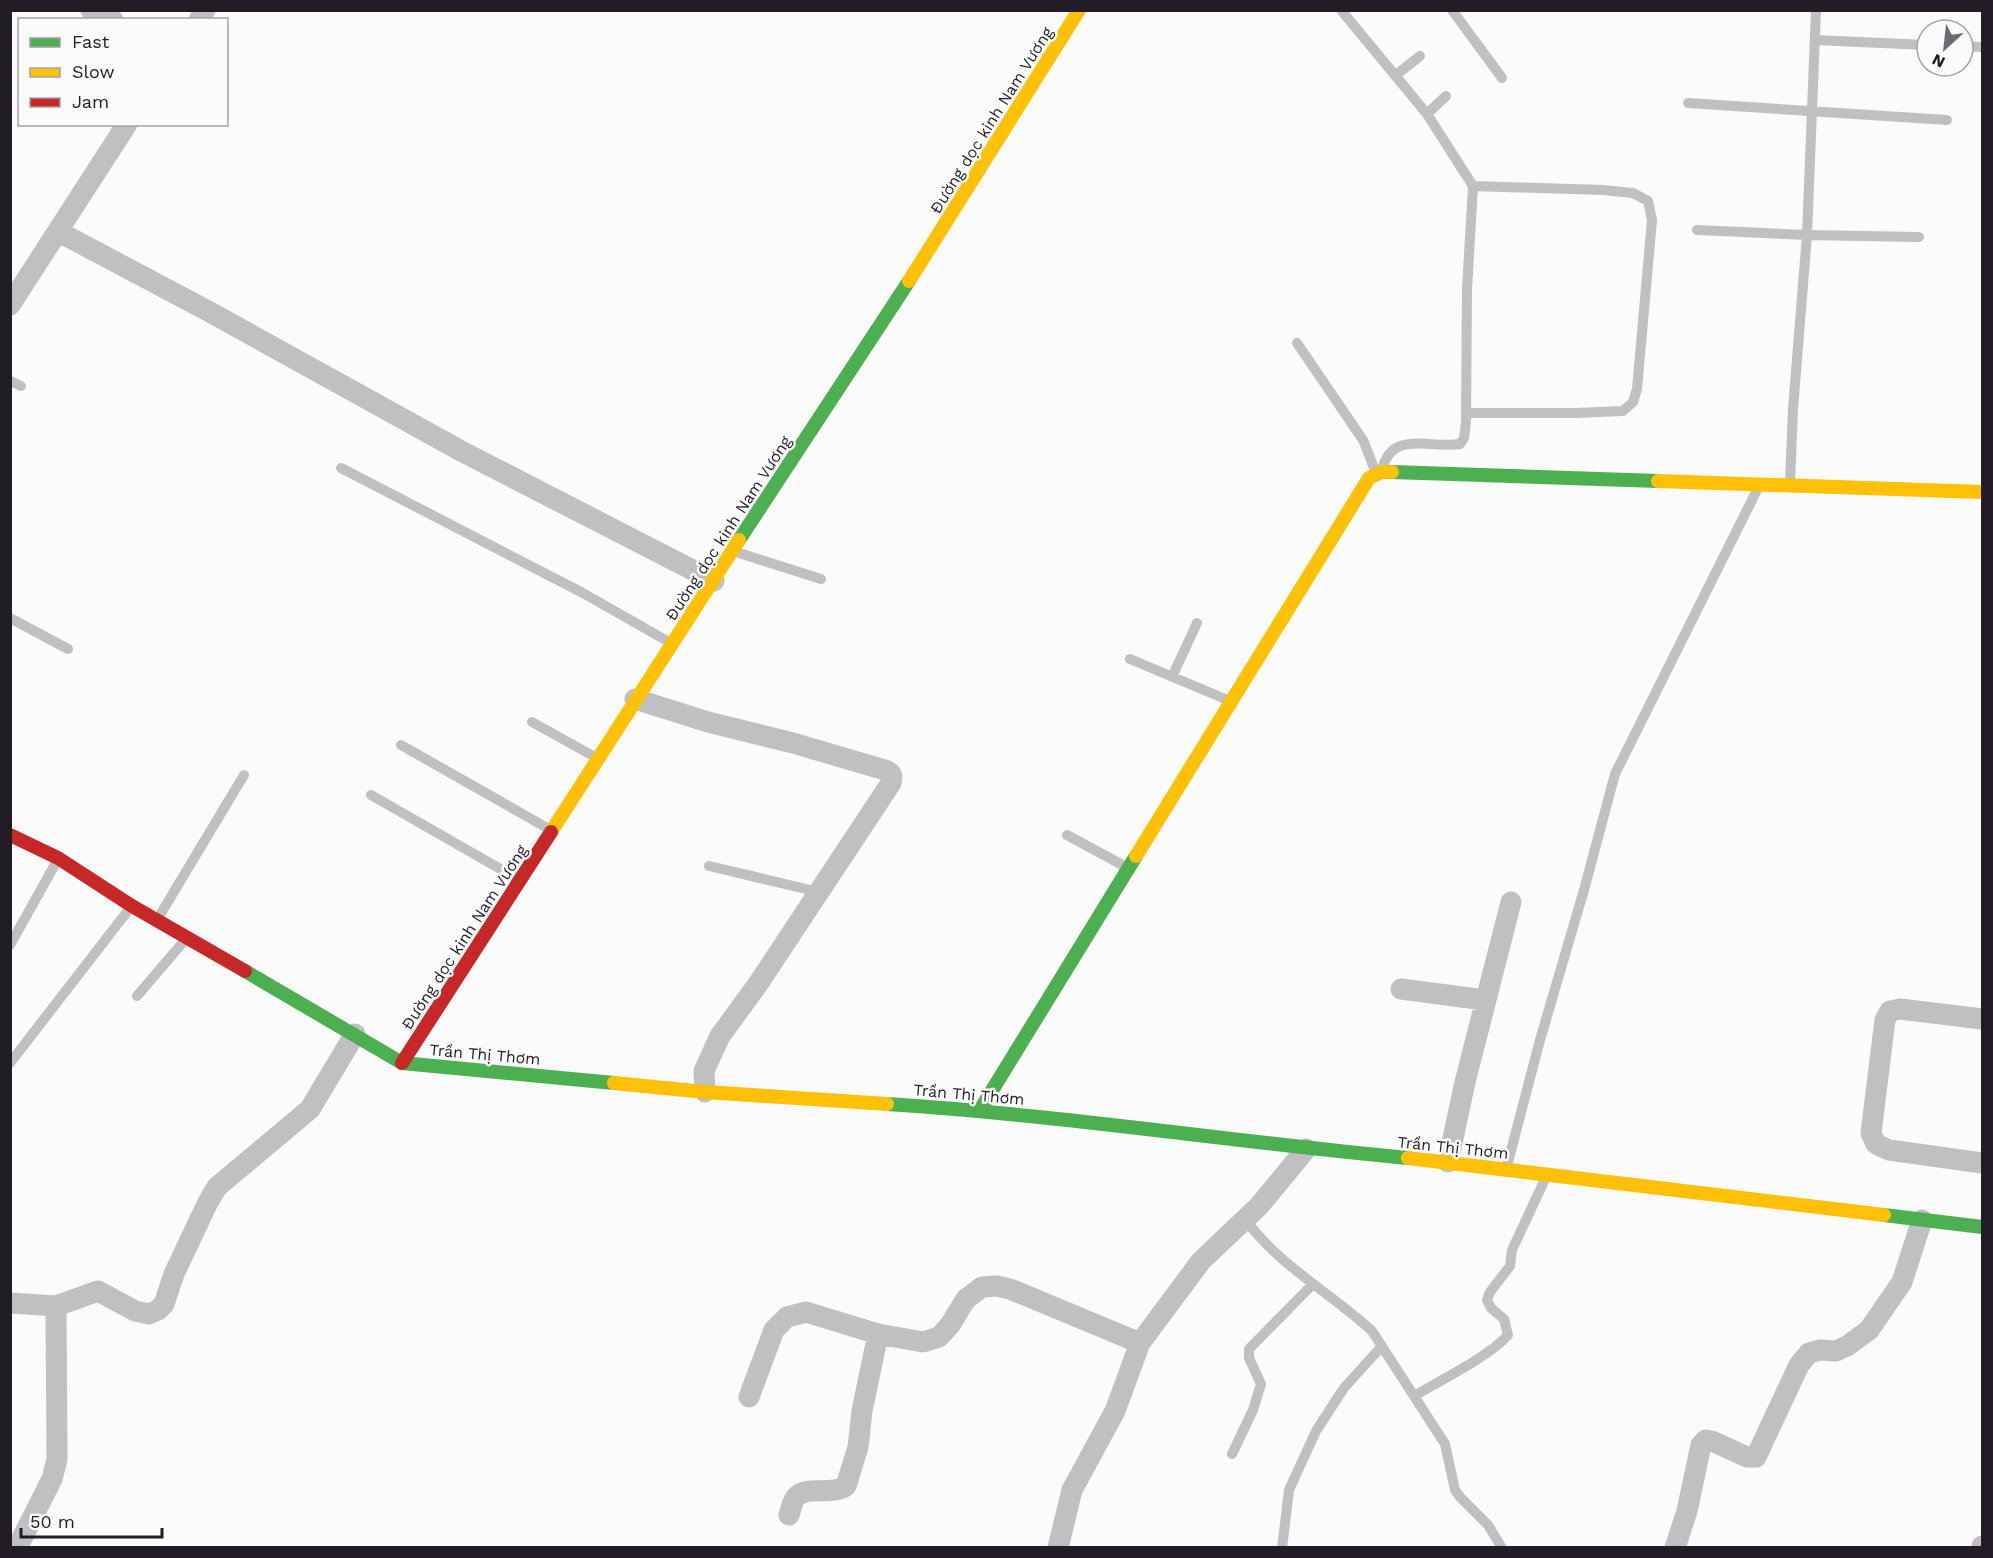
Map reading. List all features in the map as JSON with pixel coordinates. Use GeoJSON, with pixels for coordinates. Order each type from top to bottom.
{"type":"FeatureCollection","features":[{"type":"Feature","properties":{"kind":"street"},"geometry":{"type":"LineString","coordinates":[[91,10],[109,18]]}},
{"type":"Feature","properties":{"kind":"street","name":"Đường dọc kinh Nam Vương"},"geometry":{"type":"LineString","coordinates":[[402,1063],[635,699],[916,270],[1079,10]]}},
{"type":"Feature","properties":{"kind":"street"},"geometry":{"type":"LineString","coordinates":[[10,305],[59,232],[121,126]]}},
{"type":"Feature","properties":{"kind":"street"},"geometry":{"type":"LineString","coordinates":[[59,232],[208,311],[462,452],[714,581]]}},
{"type":"Feature","properties":{"kind":"street"},"geometry":{"type":"LineString","coordinates":[[980,1110],[1369,478],[1379,473],[1983,492]]}},
{"type":"Feature","properties":{"kind":"street"},"geometry":{"type":"LineString","coordinates":[[635,699],[708,722],[793,743],[885,770],[891,773],[892,777],[891,783],[758,984],[720,1036],[704,1071],[705,1092]]}},
{"type":"Feature","properties":{"kind":"street","name":"Trần Thị Thơm"},"geometry":{"type":"LineString","coordinates":[[10,835],[58,858],[132,906],[402,1063],[705,1092],[980,1110],[1306,1149],[1448,1162],[1983,1227]]}},
{"type":"Feature","properties":{"kind":"street"},"geometry":{"type":"LineString","coordinates":[[1448,1162],[1465,1082],[1511,902]]}},
{"type":"Feature","properties":{"kind":"street"},"geometry":{"type":"LineString","coordinates":[[1401,990],[1485,1000]]}},
{"type":"Feature","properties":{"kind":"street"},"geometry":{"type":"LineString","coordinates":[[1983,1019],[1900,1009],[1890,1011],[1885,1020],[1871,1133],[1875,1144],[1889,1150],[1983,1163]]}},
{"type":"Feature","properties":{"kind":"street"},"geometry":{"type":"LineString","coordinates":[[10,1303],[56,1306],[98,1291],[135,1311],[149,1314],[158,1310],[164,1304],[174,1274],[217,1187],[310,1109],[355,1034]]}},
{"type":"Feature","properties":{"kind":"street"},"geometry":{"type":"LineString","coordinates":[[1058,1548],[1072,1490],[1115,1411],[1140,1343],[1201,1262],[1259,1206],[1306,1149]]}},
{"type":"Feature","properties":{"kind":"street"},"geometry":{"type":"LineString","coordinates":[[1675,1548],[1687,1512],[1701,1445],[1706,1440],[1712,1441],[1747,1457],[1756,1457],[1799,1365],[1809,1353],[1820,1350],[1836,1351],[1847,1346],[1869,1330],[1874,1323],[1902,1282],[1922,1220]]}},
{"type":"Feature","properties":{"kind":"street"},"geometry":{"type":"LineString","coordinates":[[749,1397],[774,1330],[787,1317],[806,1312],[878,1334],[923,1342],[939,1337],[950,1325],[966,1299],[982,1287],[997,1286],[1010,1289],[1140,1343]]}},
{"type":"Feature","properties":{"kind":"street"},"geometry":{"type":"LineString","coordinates":[[17,1548],[52,1479],[57,1459],[56,1306]]}},
{"type":"Feature","properties":{"kind":"street"},"geometry":{"type":"LineString","coordinates":[[789,1515],[795,1498],[802,1492],[839,1491],[846,1486],[858,1447],[862,1411],[878,1334]]}},
{"type":"Feature","properties":{"kind":"lane"},"geometry":{"type":"LineString","coordinates":[[1341,10],[1426,114],[1473,186],[1467,289],[1467,413],[1464,438],[1460,444],[1451,446],[1414,443],[1397,446],[1389,453],[1379,473]]}},
{"type":"Feature","properties":{"kind":"lane"},"geometry":{"type":"LineString","coordinates":[[1452,10],[1502,78]]}},
{"type":"Feature","properties":{"kind":"lane"},"geometry":{"type":"LineString","coordinates":[[1789,487],[1807,235],[1816,10]]}},
{"type":"Feature","properties":{"kind":"lane"},"geometry":{"type":"LineString","coordinates":[[1815,40],[1915,44]]}},
{"type":"Feature","properties":{"kind":"lane"},"geometry":{"type":"LineString","coordinates":[[1396,75],[1420,56]]}},
{"type":"Feature","properties":{"kind":"lane"},"geometry":{"type":"LineString","coordinates":[[1426,114],[1446,96]]}},
{"type":"Feature","properties":{"kind":"lane"},"geometry":{"type":"LineString","coordinates":[[1688,103],[1947,120]]}},
{"type":"Feature","properties":{"kind":"lane"},"geometry":{"type":"LineString","coordinates":[[1467,413],[1623,411],[1633,402],[1637,389],[1652,220],[1648,201],[1633,193],[1473,186]]}},
{"type":"Feature","properties":{"kind":"lane"},"geometry":{"type":"LineString","coordinates":[[1697,230],[1919,237]]}},
{"type":"Feature","properties":{"kind":"lane"},"geometry":{"type":"LineString","coordinates":[[1296,343],[1363,440],[1379,473]]}},
{"type":"Feature","properties":{"kind":"lane"},"geometry":{"type":"LineString","coordinates":[[10,381],[21,386]]}},
{"type":"Feature","properties":{"kind":"lane"},"geometry":{"type":"LineString","coordinates":[[341,468],[583,593],[672,644]]}},
{"type":"Feature","properties":{"kind":"lane"},"geometry":{"type":"LineString","coordinates":[[1506,1169],[1615,774],[1759,486]]}},
{"type":"Feature","properties":{"kind":"lane"},"geometry":{"type":"LineString","coordinates":[[733,551],[821,579]]}},
{"type":"Feature","properties":{"kind":"lane"},"geometry":{"type":"LineString","coordinates":[[10,618],[68,650]]}},
{"type":"Feature","properties":{"kind":"lane"},"geometry":{"type":"LineString","coordinates":[[1173,677],[1197,623]]}},
{"type":"Feature","properties":{"kind":"lane"},"geometry":{"type":"LineString","coordinates":[[1130,659],[1231,701]]}},
{"type":"Feature","properties":{"kind":"lane"},"geometry":{"type":"LineString","coordinates":[[532,722],[598,758]]}},
{"type":"Feature","properties":{"kind":"lane"},"geometry":{"type":"LineString","coordinates":[[401,745],[552,831]]}},
{"type":"Feature","properties":{"kind":"lane"},"geometry":{"type":"LineString","coordinates":[[157,920],[243,775]]}},
{"type":"Feature","properties":{"kind":"lane"},"geometry":{"type":"LineString","coordinates":[[371,795],[520,881]]}},
{"type":"Feature","properties":{"kind":"lane"},"geometry":{"type":"LineString","coordinates":[[1067,835],[1128,868]]}},
{"type":"Feature","properties":{"kind":"lane"},"geometry":{"type":"LineString","coordinates":[[10,945],[58,858]]}},
{"type":"Feature","properties":{"kind":"lane"},"geometry":{"type":"LineString","coordinates":[[709,866],[819,892]]}},
{"type":"Feature","properties":{"kind":"lane"},"geometry":{"type":"LineString","coordinates":[[10,1063],[132,906]]}},
{"type":"Feature","properties":{"kind":"lane"},"geometry":{"type":"LineString","coordinates":[[137,996],[187,937]]}},
{"type":"Feature","properties":{"kind":"lane"},"geometry":{"type":"LineString","coordinates":[[1414,1396],[1501,1342],[1508,1335],[1504,1319],[1491,1308],[1487,1300],[1490,1292],[1510,1266],[1512,1250],[1547,1174]]}},
{"type":"Feature","properties":{"kind":"lane"},"geometry":{"type":"LineString","coordinates":[[1245,1219],[1260,1240],[1290,1267],[1358,1317],[1372,1331],[1445,1444],[1455,1490],[1488,1525],[1502,1548]]}},
{"type":"Feature","properties":{"kind":"lane"},"geometry":{"type":"LineString","coordinates":[[1232,1454],[1253,1410],[1261,1384],[1250,1358],[1249,1348],[1313,1284]]}},
{"type":"Feature","properties":{"kind":"lane"},"geometry":{"type":"LineString","coordinates":[[1282,1548],[1289,1490],[1317,1431],[1344,1388],[1382,1346]]}},
{"type":"Feature","properties":{"kind":"traffic: fast"},"geometry":{"type":"LineString","coordinates":[[739,540],[909,281]]}},
{"type":"Feature","properties":{"kind":"traffic: fast"},"geometry":{"type":"LineString","coordinates":[[1392,472],[1658,481]]}},
{"type":"Feature","properties":{"kind":"traffic: fast"},"geometry":{"type":"LineString","coordinates":[[980,1110],[1136,856]]}},
{"type":"Feature","properties":{"kind":"traffic: fast"},"geometry":{"type":"LineString","coordinates":[[245,971],[402,1063],[614,1083]]}},
{"type":"Feature","properties":{"kind":"traffic: fast"},"geometry":{"type":"LineString","coordinates":[[887,1104],[1017,1115],[1408,1158]]}},
{"type":"Feature","properties":{"kind":"traffic: fast"},"geometry":{"type":"LineString","coordinates":[[1884,1215],[1982,1227]]}},
{"type":"Feature","properties":{"kind":"traffic: slow"},"geometry":{"type":"LineString","coordinates":[[909,281],[1079,10]]}},
{"type":"Feature","properties":{"kind":"traffic: slow"},"geometry":{"type":"LineString","coordinates":[[1136,856],[1369,478],[1382,472],[1392,472]]}},
{"type":"Feature","properties":{"kind":"traffic: slow"},"geometry":{"type":"LineString","coordinates":[[1658,481],[1982,492]]}},
{"type":"Feature","properties":{"kind":"traffic: slow"},"geometry":{"type":"LineString","coordinates":[[551,832],[739,540]]}},
{"type":"Feature","properties":{"kind":"traffic: slow"},"geometry":{"type":"LineString","coordinates":[[614,1083],[705,1092],[887,1104]]}},
{"type":"Feature","properties":{"kind":"traffic: slow"},"geometry":{"type":"LineString","coordinates":[[1408,1158],[1884,1215]]}},
{"type":"Feature","properties":{"kind":"traffic: jam"},"geometry":{"type":"LineString","coordinates":[[402,1063],[551,832]]}},
{"type":"Feature","properties":{"kind":"traffic: jam"},"geometry":{"type":"LineString","coordinates":[[10,835],[58,858],[132,906],[245,971]]}}]}
